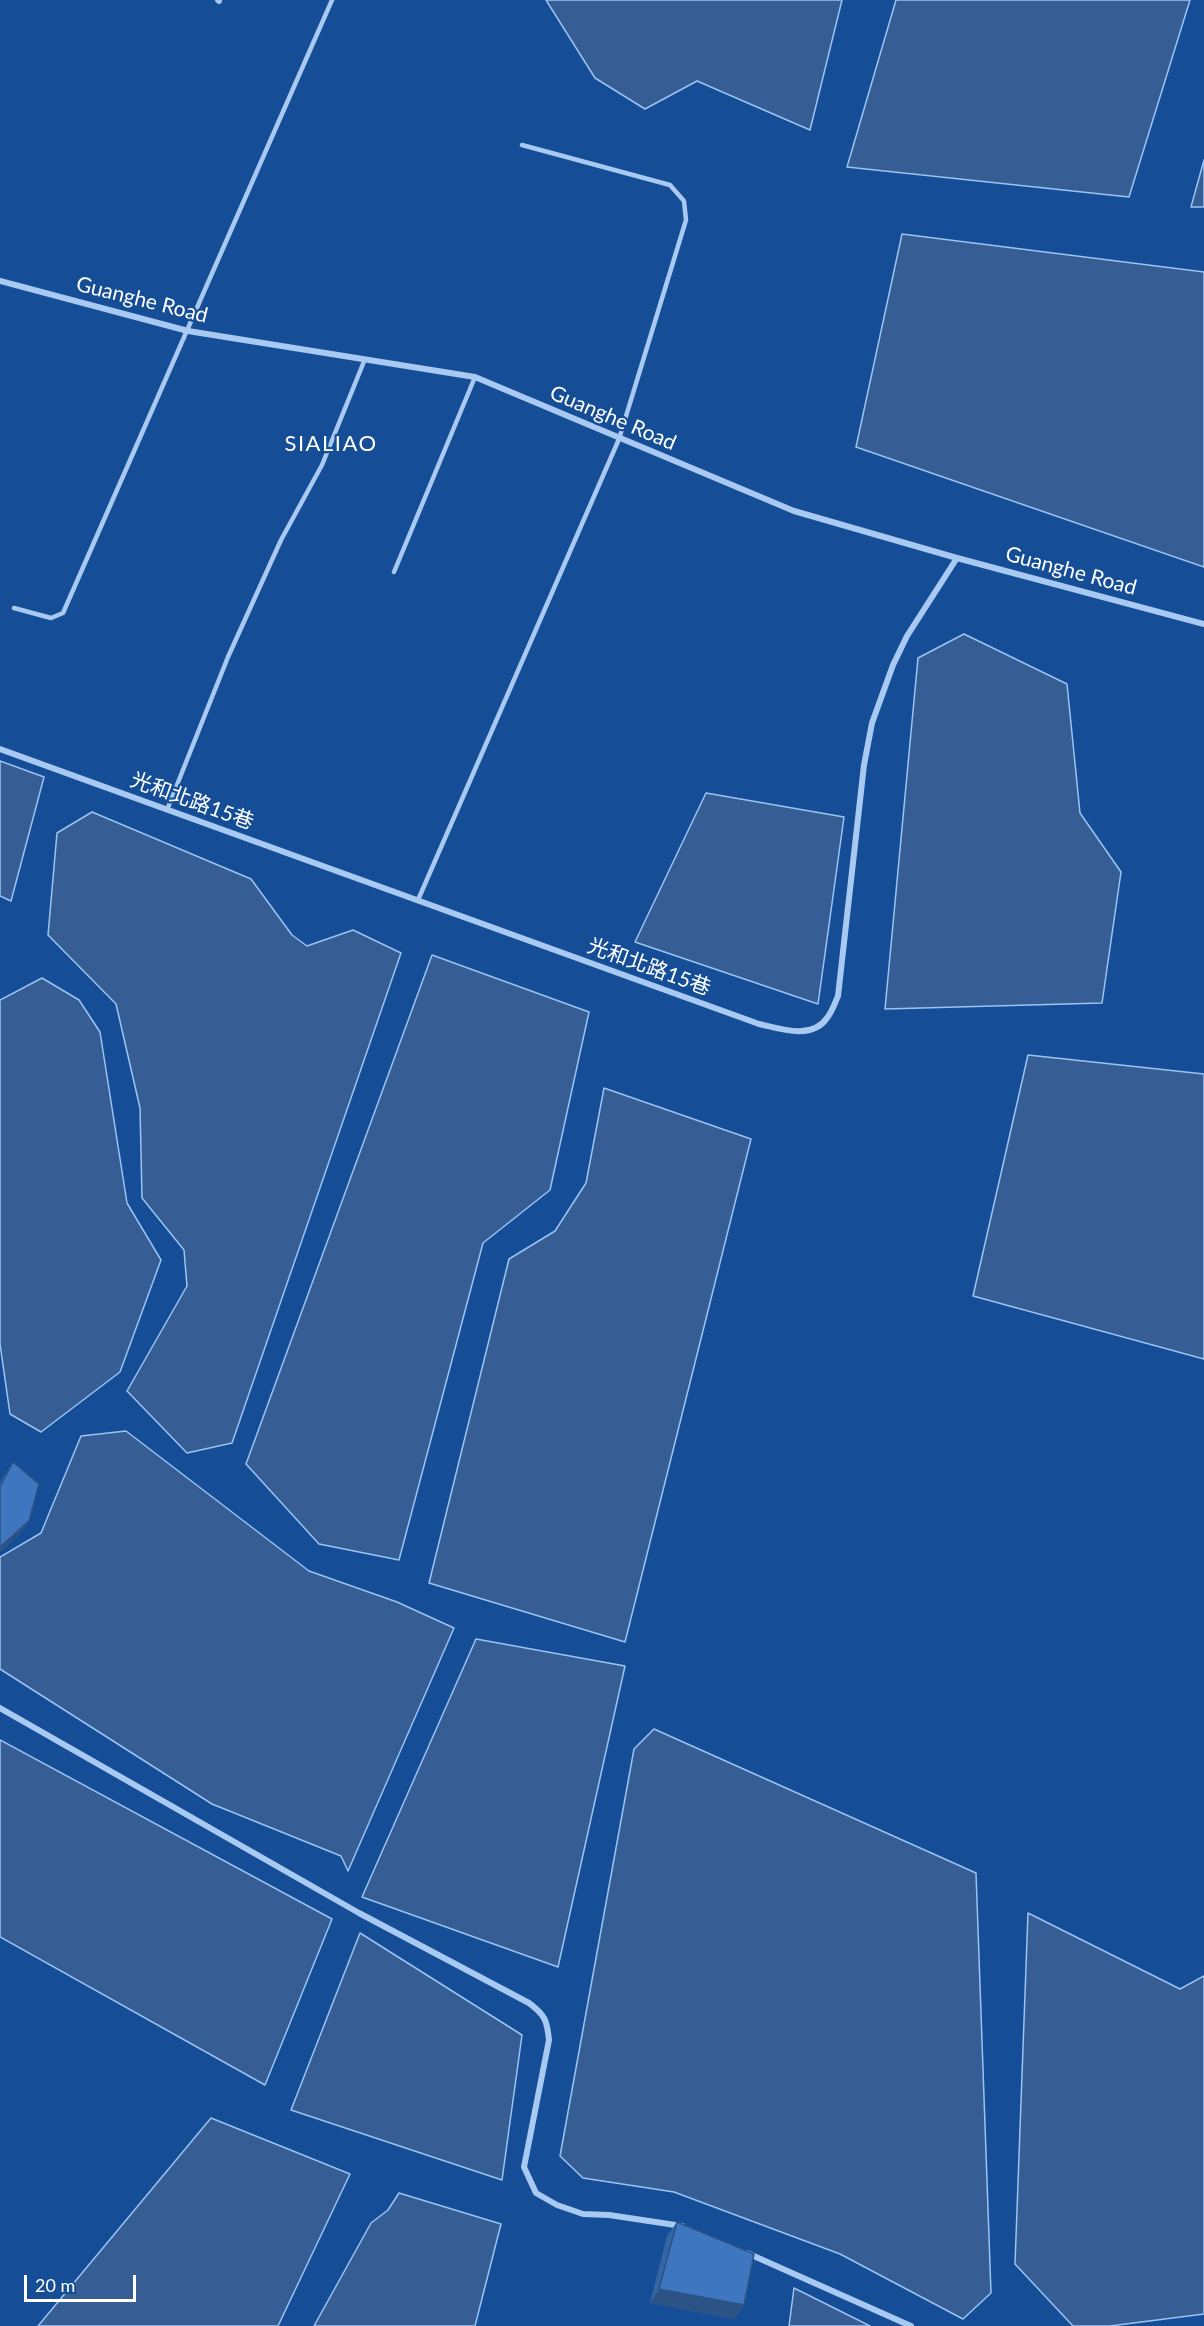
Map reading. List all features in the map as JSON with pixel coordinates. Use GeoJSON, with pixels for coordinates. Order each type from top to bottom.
{"type":"FeatureCollection","features":[{"type":"Feature","properties":{"kind":"street","name":"Guanghe Road"},"geometry":{"type":"LineString","coordinates":[[0,281],[188,331],[475,377],[794,511],[957,558],[1204,624]]}},
{"type":"Feature","properties":{"kind":"street","name":"光和北路15巷"},"geometry":{"type":"LineString","coordinates":[[0,749],[759,1024],[795,1031],[814,1030],[827,1019],[838,996],[864,765],[872,723],[907,636],[957,558]]}},
{"type":"Feature","properties":{"kind":"street"},"geometry":{"type":"LineString","coordinates":[[0,1708],[359,1913],[529,2003],[543,2013],[548,2026],[549,2040],[524,2167],[536,2193],[557,2205],[583,2214],[609,2215],[680,2225],[690,2229]]}},
{"type":"Feature","properties":{"kind":"street"},"geometry":{"type":"LineString","coordinates":[[742,2251],[911,2326]]}},
{"type":"Feature","properties":{"kind":"lane"},"geometry":{"type":"LineString","coordinates":[[14,608],[51,618],[63,613],[332,0]]}},
{"type":"Feature","properties":{"kind":"lane"},"geometry":{"type":"LineString","coordinates":[[418,900],[619,439],[686,220],[684,201],[670,185],[522,145]]}},
{"type":"Feature","properties":{"kind":"lane"},"geometry":{"type":"LineString","coordinates":[[167,810],[228,657],[281,540],[322,465],[365,359]]}},
{"type":"Feature","properties":{"kind":"lane"},"geometry":{"type":"LineString","coordinates":[[394,572],[475,377]]}},
{"type":"Feature","properties":{"kind":"water"},"geometry":{"type":"Polygon","coordinates":[[[546,0],[842,0],[810,130],[697,81],[645,109],[595,78],[546,0]]]}},
{"type":"Feature","properties":{"kind":"water"},"geometry":{"type":"Polygon","coordinates":[[[896,0],[1190,0],[1129,197],[847,167],[896,0]]]}},
{"type":"Feature","properties":{"kind":"water"},"geometry":{"type":"Polygon","coordinates":[[[1204,160],[1204,207],[1191,207],[1204,160]]]}},
{"type":"Feature","properties":{"kind":"water"},"geometry":{"type":"Polygon","coordinates":[[[902,234],[1204,272],[1204,567],[856,447],[902,234]]]}},
{"type":"Feature","properties":{"kind":"water"},"geometry":{"type":"Polygon","coordinates":[[[964,634],[1067,684],[1080,813],[1121,872],[1102,1003],[885,1009],[918,658],[964,634]]]}},
{"type":"Feature","properties":{"kind":"water"},"geometry":{"type":"Polygon","coordinates":[[[0,761],[44,777],[11,901],[0,896],[0,761]]]}},
{"type":"Feature","properties":{"kind":"water"},"geometry":{"type":"Polygon","coordinates":[[[706,793],[844,817],[818,1004],[635,942],[706,793]]]}},
{"type":"Feature","properties":{"kind":"water"},"geometry":{"type":"Polygon","coordinates":[[[92,812],[251,879],[292,935],[307,946],[353,930],[401,953],[232,1443],[187,1453],[127,1391],[187,1286],[184,1250],[142,1198],[140,1108],[116,1004],[48,935],[57,833],[92,812]]]}},
{"type":"Feature","properties":{"kind":"water"},"geometry":{"type":"Polygon","coordinates":[[[432,955],[589,1012],[550,1190],[483,1243],[399,1560],[319,1544],[246,1464],[432,955]]]}},
{"type":"Feature","properties":{"kind":"water"},"geometry":{"type":"Polygon","coordinates":[[[42,978],[79,1000],[100,1032],[127,1203],[161,1260],[120,1372],[41,1432],[10,1414],[0,1344],[0,1000],[42,978]]]}},
{"type":"Feature","properties":{"kind":"water"},"geometry":{"type":"Polygon","coordinates":[[[1028,1055],[1204,1074],[1204,1359],[973,1296],[1028,1055]]]}},
{"type":"Feature","properties":{"kind":"water"},"geometry":{"type":"Polygon","coordinates":[[[604,1088],[751,1139],[625,1642],[429,1583],[509,1259],[555,1231],[586,1183],[604,1088]]]}},
{"type":"Feature","properties":{"kind":"water"},"geometry":{"type":"Polygon","coordinates":[[[126,1431],[309,1571],[397,1602],[454,1628],[348,1871],[341,1856],[212,1804],[0,1669],[0,1557],[41,1533],[81,1436],[126,1431]]]}},
{"type":"Feature","properties":{"kind":"water"},"geometry":{"type":"Polygon","coordinates":[[[476,1639],[625,1666],[558,1967],[362,1897],[476,1639]]]}},
{"type":"Feature","properties":{"kind":"water"},"geometry":{"type":"Polygon","coordinates":[[[654,1729],[976,1873],[991,2293],[963,2319],[840,2254],[674,2192],[583,2178],[560,2156],[634,1749],[654,1729]]]}},
{"type":"Feature","properties":{"kind":"water"},"geometry":{"type":"Polygon","coordinates":[[[0,1740],[332,1919],[265,2085],[0,1937],[0,1740]]]}},
{"type":"Feature","properties":{"kind":"water"},"geometry":{"type":"Polygon","coordinates":[[[1028,1913],[1180,1989],[1204,1976],[1204,2314],[1110,2326],[1073,2326],[1015,2264],[1028,1913]]]}},
{"type":"Feature","properties":{"kind":"water"},"geometry":{"type":"Polygon","coordinates":[[[360,1933],[522,2035],[502,2180],[291,2110],[360,1933]]]}},
{"type":"Feature","properties":{"kind":"water"},"geometry":{"type":"Polygon","coordinates":[[[211,2118],[350,2174],[278,2326],[38,2326],[211,2118]]]}},
{"type":"Feature","properties":{"kind":"water"},"geometry":{"type":"Polygon","coordinates":[[[399,2193],[501,2224],[475,2326],[314,2326],[371,2223],[388,2210],[399,2193]]]}},
{"type":"Feature","properties":{"kind":"water"},"geometry":{"type":"Polygon","coordinates":[[[794,2288],[870,2326],[789,2326],[794,2288]]]}},
{"type":"Feature","properties":{"kind":"building"},"geometry":{"type":"Polygon","coordinates":[[[13,1462],[39,1484],[29,1521],[0,1547],[0,1487],[13,1462]]]}},
{"type":"Feature","properties":{"kind":"building"},"geometry":{"type":"Polygon","coordinates":[[[677,2222],[754,2254],[744,2305],[659,2289],[677,2222]]]}},
{"type":"Feature","properties":{"kind":"district","name":"SIALIAO"},"geometry":{"type":"Point","coordinates":[331,444]}}]}
